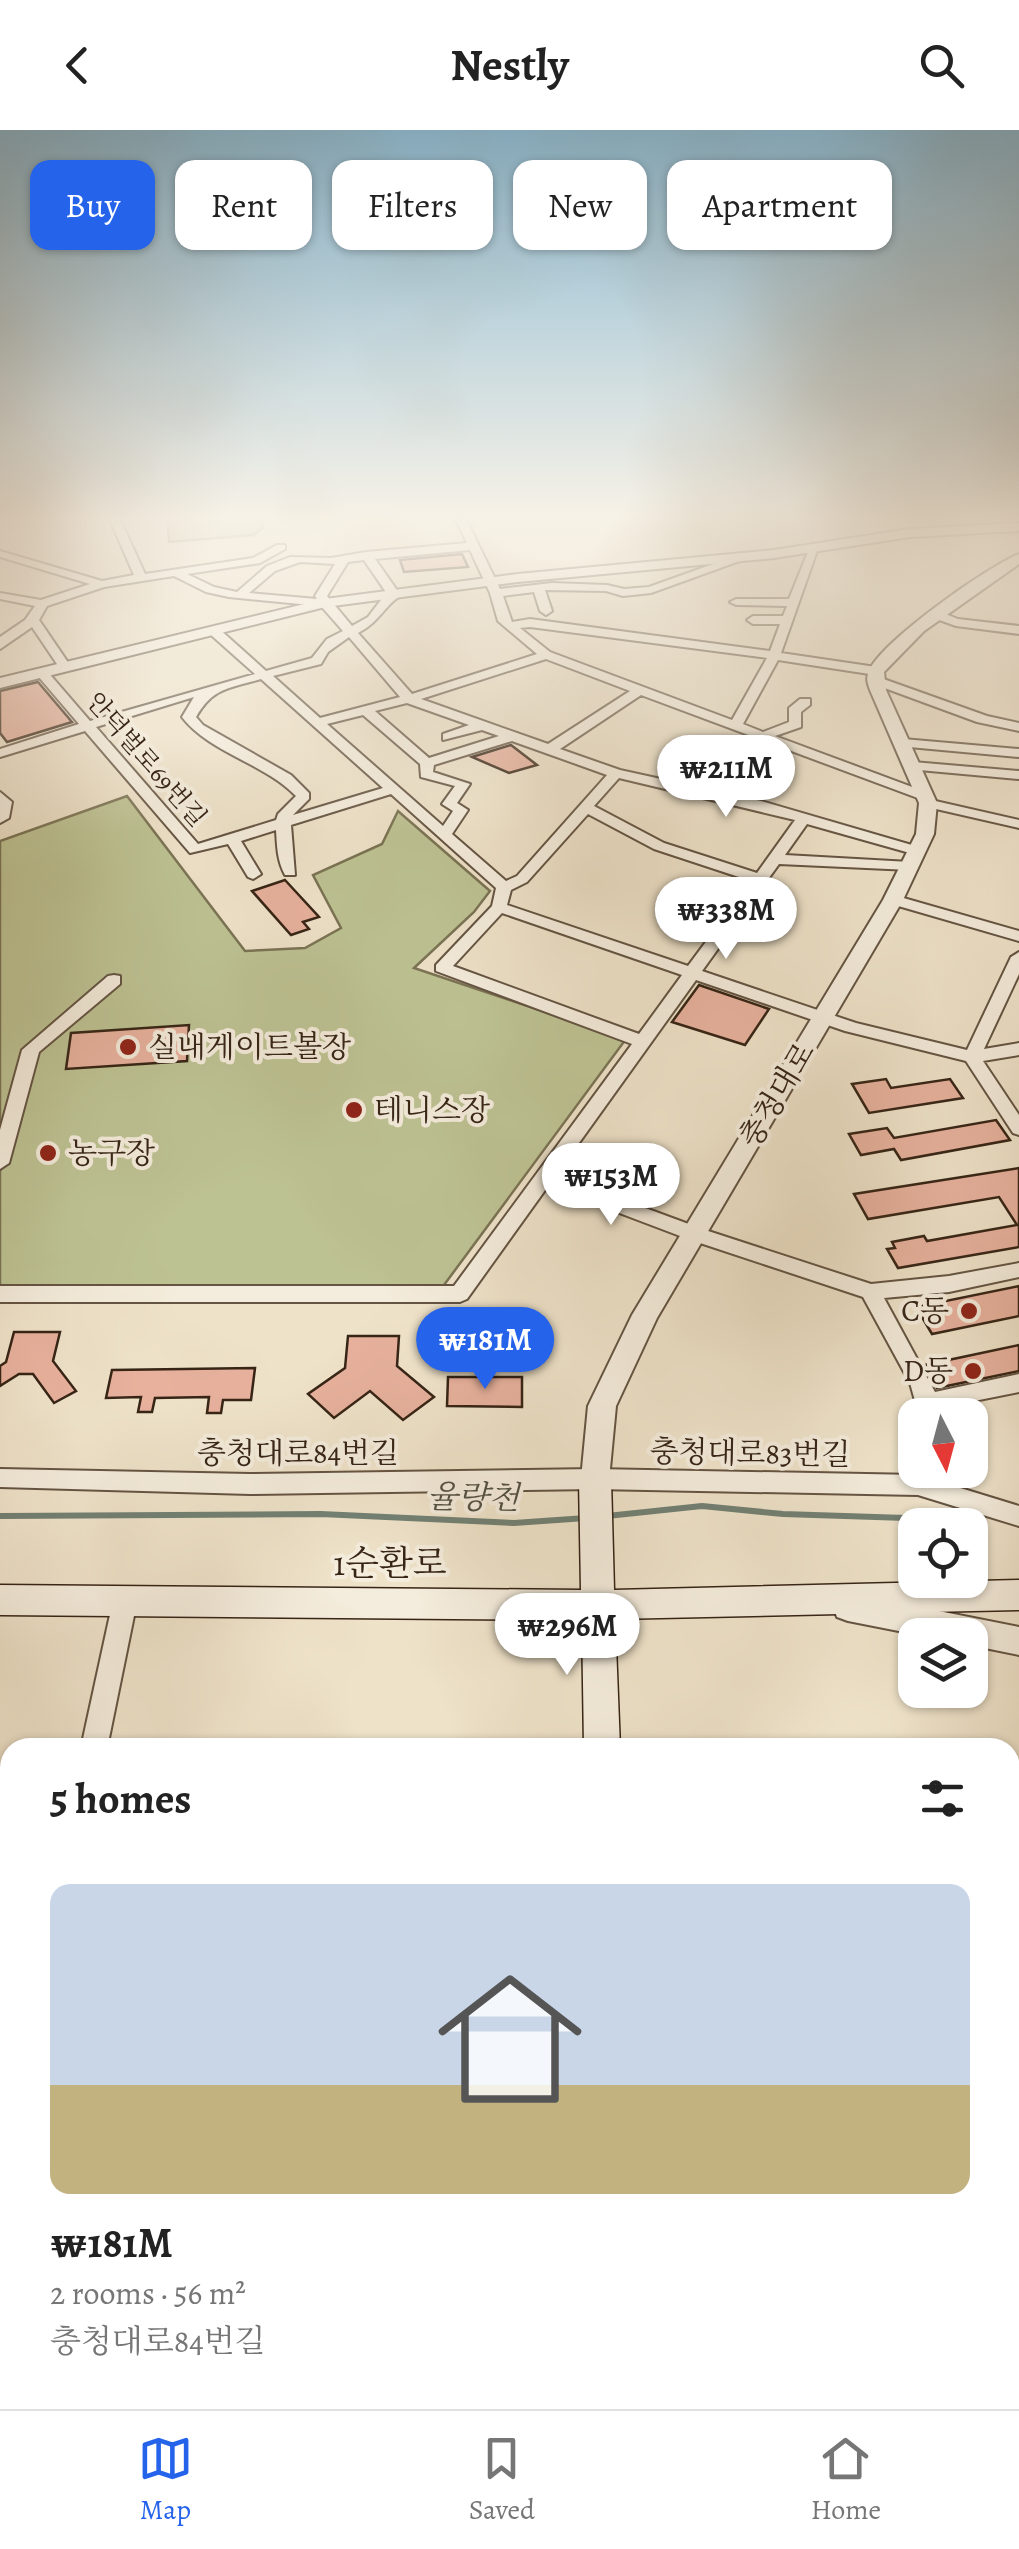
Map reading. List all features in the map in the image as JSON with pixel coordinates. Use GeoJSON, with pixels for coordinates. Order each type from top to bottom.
{"type":"FeatureCollection","features":[{"type":"Feature","properties":{"kind":"main road"},"geometry":{"type":"LineString","coordinates":[[595,1487],[602,1738]]}},
{"type":"Feature","properties":{"kind":"main road","name":"1순환로"},"geometry":{"type":"LineString","coordinates":[[0,1600],[596,1605],[1019,1595]]}},
{"type":"Feature","properties":{"kind":"street"},"geometry":{"type":"LineString","coordinates":[[0,645],[7,634],[31,621]]}},
{"type":"Feature","properties":{"kind":"street"},"geometry":{"type":"LineString","coordinates":[[35,621],[66,667]]}},
{"type":"Feature","properties":{"kind":"street"},"geometry":{"type":"LineString","coordinates":[[341,621],[410,700],[547,751],[804,818],[913,858]]}},
{"type":"Feature","properties":{"kind":"street"},"geometry":{"type":"LineString","coordinates":[[0,753],[216,687],[317,661],[331,639],[352,634],[366,621]]}},
{"type":"Feature","properties":{"kind":"street"},"geometry":{"type":"LineString","coordinates":[[506,621],[546,655],[737,724],[927,800],[1019,824]]}},
{"type":"Feature","properties":{"kind":"street"},"geometry":{"type":"LineString","coordinates":[[737,724],[774,656],[787,621]]}},
{"type":"Feature","properties":{"kind":"street"},"geometry":{"type":"LineString","coordinates":[[876,676],[905,639],[929,621]]}},
{"type":"Feature","properties":{"kind":"street"},"geometry":{"type":"LineString","coordinates":[[954,621],[1019,630]]}},
{"type":"Feature","properties":{"kind":"street"},"geometry":{"type":"LineString","coordinates":[[0,683],[248,622]]}},
{"type":"Feature","properties":{"kind":"street"},"geometry":{"type":"LineString","coordinates":[[657,638],[669,622]]}},
{"type":"Feature","properties":{"kind":"street"},"geometry":{"type":"LineString","coordinates":[[508,626],[530,623],[657,638],[876,676],[980,720],[1019,727]]}},
{"type":"Feature","properties":{"kind":"street"},"geometry":{"type":"LineString","coordinates":[[214,631],[504,887]]}},
{"type":"Feature","properties":{"kind":"street"},"geometry":{"type":"LineString","coordinates":[[316,723],[410,700],[546,655]]}},
{"type":"Feature","properties":{"kind":"street","name":"안덕벌로69번길"},"geometry":{"type":"LineString","coordinates":[[42,672],[195,850],[390,790]]}},
{"type":"Feature","properties":{"kind":"street"},"geometry":{"type":"LineString","coordinates":[[876,676],[927,800]]}},
{"type":"Feature","properties":{"kind":"street"},"geometry":{"type":"LineString","coordinates":[[216,687],[202,696],[189,717],[198,728],[304,796],[286,809],[284,858],[290,872]]}},
{"type":"Feature","properties":{"kind":"street"},"geometry":{"type":"LineString","coordinates":[[547,751],[640,688]]}},
{"type":"Feature","properties":{"kind":"street"},"geometry":{"type":"LineString","coordinates":[[766,736],[796,724],[794,711],[805,702]]}},
{"type":"Feature","properties":{"kind":"street"},"geometry":{"type":"LineString","coordinates":[[366,710],[427,762]]}},
{"type":"Feature","properties":{"kind":"street"},"geometry":{"type":"LineString","coordinates":[[448,737],[480,726]]}},
{"type":"Feature","properties":{"kind":"street"},"geometry":{"type":"LineString","coordinates":[[427,762],[510,737]]}},
{"type":"Feature","properties":{"kind":"street"},"geometry":{"type":"LineString","coordinates":[[902,743],[1019,753]]}},
{"type":"Feature","properties":{"kind":"street"},"geometry":{"type":"LineString","coordinates":[[427,762],[426,774],[463,784],[449,804],[461,810],[445,834]]}},
{"type":"Feature","properties":{"kind":"street"},"geometry":{"type":"LineString","coordinates":[[913,766],[1019,775]]}},
{"type":"Feature","properties":{"kind":"street"},"geometry":{"type":"LineString","coordinates":[[504,887],[522,879],[616,772]]}},
{"type":"Feature","properties":{"kind":"street"},"geometry":{"type":"LineString","coordinates":[[0,797],[4,802],[0,818]]}},
{"type":"Feature","properties":{"kind":"street","name":"충청대로"},"geometry":{"type":"LineString","coordinates":[[595,1487],[602,1406],[645,1315],[893,900],[924,834],[927,800]]}},
{"type":"Feature","properties":{"kind":"street"},"geometry":{"type":"LineString","coordinates":[[584,806],[658,846],[758,878]]}},
{"type":"Feature","properties":{"kind":"street"},"geometry":{"type":"LineString","coordinates":[[0,1294],[460,1294],[804,818]]}},
{"type":"Feature","properties":{"kind":"street"},"geometry":{"type":"LineString","coordinates":[[232,838],[253,874]]}},
{"type":"Feature","properties":{"kind":"street"},"geometry":{"type":"LineString","coordinates":[[773,859],[913,858]]}},
{"type":"Feature","properties":{"kind":"street"},"geometry":{"type":"LineString","coordinates":[[504,887],[499,908],[442,968],[640,1041]]}},
{"type":"Feature","properties":{"kind":"street"},"geometry":{"type":"LineString","coordinates":[[893,900],[1019,936]]}},
{"type":"Feature","properties":{"kind":"street"},"geometry":{"type":"LineString","coordinates":[[499,908],[823,1019],[972,1057],[1019,1048]]}},
{"type":"Feature","properties":{"kind":"street"},"geometry":{"type":"LineString","coordinates":[[972,1057],[1017,966]]}},
{"type":"Feature","properties":{"kind":"street"},"geometry":{"type":"LineString","coordinates":[[0,1163],[22,1070],[31,1050],[114,980]]}},
{"type":"Feature","properties":{"kind":"street"},"geometry":{"type":"LineString","coordinates":[[972,1057],[1019,1130]]}},
{"type":"Feature","properties":{"kind":"street"},"geometry":{"type":"LineString","coordinates":[[544,1177],[695,1234],[871,1292],[949,1284],[1019,1270]]}},
{"type":"Feature","properties":{"kind":"street"},"geometry":{"type":"LineString","coordinates":[[871,1292],[928,1398]]}},
{"type":"Feature","properties":{"kind":"street"},"geometry":{"type":"LineString","coordinates":[[965,1398],[1019,1383]]}},
{"type":"Feature","properties":{"kind":"street","name":"충청대로84번길"},"geometry":{"type":"LineString","coordinates":[[0,1478],[595,1487]]}},
{"type":"Feature","properties":{"kind":"street","name":"충청대로83번길"},"geometry":{"type":"LineString","coordinates":[[595,1487],[898,1479]]}},
{"type":"Feature","properties":{"kind":"street","name":"충청대로83번길"},"geometry":{"type":"LineString","coordinates":[[949,1488],[1019,1516]]}},
{"type":"Feature","properties":{"kind":"street"},"geometry":{"type":"LineString","coordinates":[[804,1598],[1019,1641]]}},
{"type":"Feature","properties":{"kind":"street"},"geometry":{"type":"LineString","coordinates":[[96,1738],[125,1602]]}},
{"type":"Feature","properties":{"kind":"green space"},"geometry":{"type":"Polygon","coordinates":[[[127,796],[245,951],[305,948],[341,928],[313,875],[382,844],[398,811],[490,891],[474,912],[414,968],[626,1039],[444,1285],[0,1287],[0,841],[127,796]]]}},
{"type":"Feature","properties":{"kind":"building"},"geometry":{"type":"Polygon","coordinates":[[[38,682],[72,722],[7,742],[0,733],[0,691],[38,682]]]}},
{"type":"Feature","properties":{"kind":"building"},"geometry":{"type":"Polygon","coordinates":[[[511,745],[537,765],[509,773],[472,757],[511,745]]]}},
{"type":"Feature","properties":{"kind":"building"},"geometry":{"type":"Polygon","coordinates":[[[285,880],[319,917],[303,922],[309,929],[291,935],[252,891],[285,880]]]}},
{"type":"Feature","properties":{"kind":"building"},"geometry":{"type":"Polygon","coordinates":[[[699,985],[769,1009],[745,1045],[672,1022],[699,985]]]}},
{"type":"Feature","properties":{"kind":"building","name":"실내게이트볼장"},"geometry":{"type":"Polygon","coordinates":[[[189,1025],[187,1061],[66,1069],[71,1033],[189,1025]]]}},
{"type":"Feature","properties":{"kind":"building"},"geometry":{"type":"Polygon","coordinates":[[[886,1079],[891,1088],[950,1079],[963,1098],[869,1113],[852,1084],[886,1079]]]}},
{"type":"Feature","properties":{"kind":"building"},"geometry":{"type":"Polygon","coordinates":[[[996,1120],[1010,1140],[901,1160],[894,1149],[861,1155],[849,1134],[887,1128],[894,1138],[996,1120]]]}},
{"type":"Feature","properties":{"kind":"building"},"geometry":{"type":"Polygon","coordinates":[[[1019,1168],[1019,1247],[898,1268],[887,1249],[895,1248],[892,1242],[924,1236],[927,1241],[1017,1225],[999,1197],[868,1219],[854,1194],[1019,1168]]]}},
{"type":"Feature","properties":{"kind":"building","name":"C동"},"geometry":{"type":"Polygon","coordinates":[[[1019,1286],[1019,1316],[932,1334],[916,1307],[1019,1286]]]}},
{"type":"Feature","properties":{"kind":"building"},"geometry":{"type":"Polygon","coordinates":[[[14,1332],[60,1332],[53,1361],[76,1391],[54,1403],[33,1374],[19,1374],[0,1386],[0,1366],[6,1362],[14,1332]]]}},
{"type":"Feature","properties":{"kind":"building"},"geometry":{"type":"Polygon","coordinates":[[[348,1336],[399,1336],[397,1366],[434,1397],[403,1420],[370,1391],[334,1418],[308,1394],[345,1368],[348,1336]]]}},
{"type":"Feature","properties":{"kind":"building","name":"D동"},"geometry":{"type":"Polygon","coordinates":[[[1019,1345],[1019,1371],[937,1388],[925,1365],[1019,1345]]]}},
{"type":"Feature","properties":{"kind":"building"},"geometry":{"type":"Polygon","coordinates":[[[255,1368],[251,1400],[223,1400],[221,1413],[207,1413],[209,1397],[155,1398],[152,1412],[138,1412],[141,1397],[106,1398],[112,1370],[255,1368]]]}},
{"type":"Feature","properties":{"kind":"building"},"geometry":{"type":"Polygon","coordinates":[[[448,1377],[522,1377],[522,1407],[447,1406],[448,1377]]]}},
{"type":"Feature","properties":{"kind":"waterway","name":"율량천"},"geometry":{"type":"LineString","coordinates":[[607,1516],[702,1506],[783,1514],[898,1518]]}},
{"type":"Feature","properties":{"kind":"waterway","name":"율량천"},"geometry":{"type":"LineString","coordinates":[[0,1516],[321,1514],[514,1523],[586,1518]]}},
{"type":"Feature","properties":{"kind":"place","name":"실내게이트볼장"},"geometry":{"type":"Point","coordinates":[128,1047]}},
{"type":"Feature","properties":{"kind":"place","name":"테니스장"},"geometry":{"type":"Point","coordinates":[354,1110]}},
{"type":"Feature","properties":{"kind":"place","name":"농구장"},"geometry":{"type":"Point","coordinates":[48,1153]}},
{"type":"Feature","properties":{"kind":"place","name":"C동"},"geometry":{"type":"Point","coordinates":[969,1311]}},
{"type":"Feature","properties":{"kind":"place","name":"D동"},"geometry":{"type":"Point","coordinates":[973,1371]}}]}
